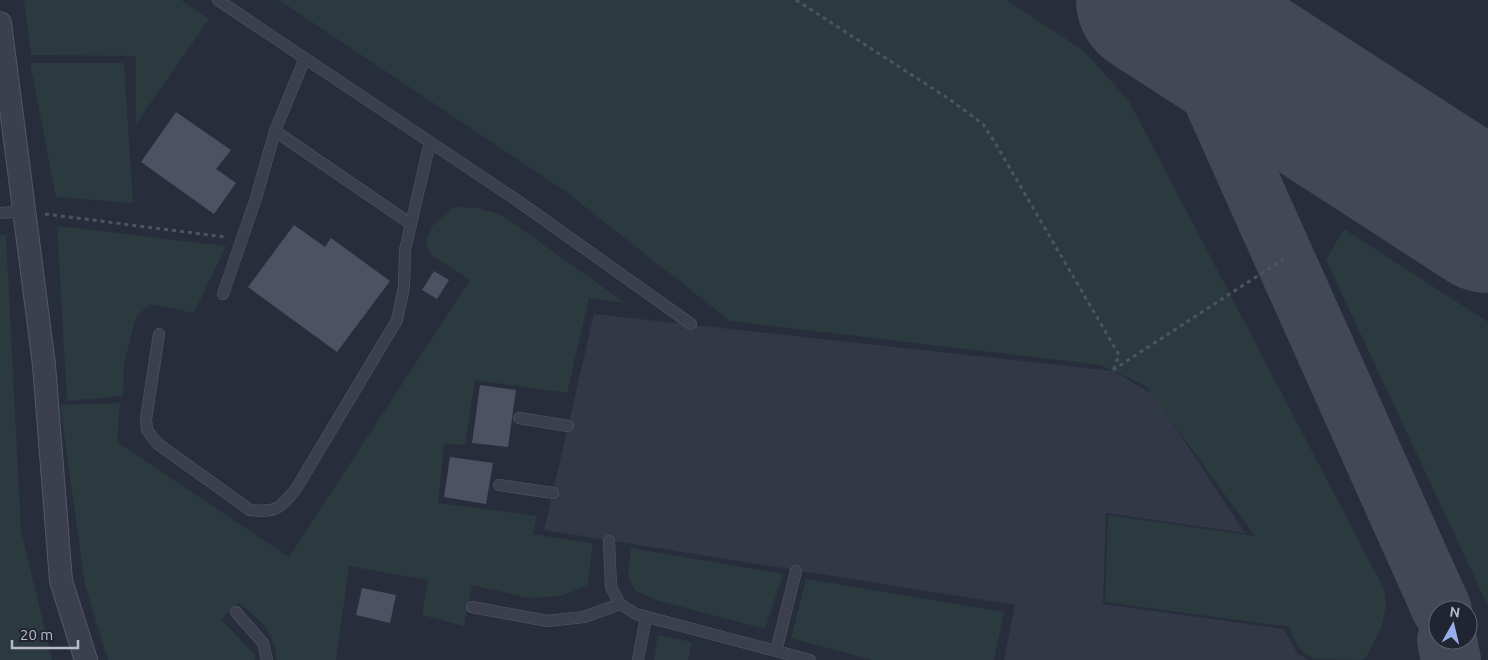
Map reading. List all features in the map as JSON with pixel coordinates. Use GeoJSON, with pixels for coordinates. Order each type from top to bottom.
{"type":"FeatureCollection","features":[{"type":"Feature","properties":{"kind":"street"},"geometry":{"type":"LineString","coordinates":[[0,23],[44,365],[61,581],[86,660]]}},
{"type":"Feature","properties":{"kind":"lane"},"geometry":{"type":"LineString","coordinates":[[218,0],[518,201],[691,324]]}},
{"type":"Feature","properties":{"kind":"lane"},"geometry":{"type":"LineString","coordinates":[[223,294],[256,198],[275,131],[305,58]]}},
{"type":"Feature","properties":{"kind":"lane"},"geometry":{"type":"LineString","coordinates":[[275,131],[411,224]]}},
{"type":"Feature","properties":{"kind":"lane"},"geometry":{"type":"LineString","coordinates":[[159,334],[146,418],[147,430],[158,444],[250,510],[266,512],[280,507],[296,489],[397,320],[404,287],[405,250],[430,142]]}},
{"type":"Feature","properties":{"kind":"lane"},"geometry":{"type":"LineString","coordinates":[[0,213],[25,211]]}},
{"type":"Feature","properties":{"kind":"lane"},"geometry":{"type":"LineString","coordinates":[[519,418],[568,426]]}},
{"type":"Feature","properties":{"kind":"lane"},"geometry":{"type":"LineString","coordinates":[[499,485],[553,493]]}},
{"type":"Feature","properties":{"kind":"lane"},"geometry":{"type":"LineString","coordinates":[[609,541],[611,587],[620,604],[636,614],[810,660]]}},
{"type":"Feature","properties":{"kind":"lane"},"geometry":{"type":"LineString","coordinates":[[776,651],[796,571]]}},
{"type":"Feature","properties":{"kind":"lane"},"geometry":{"type":"LineString","coordinates":[[472,606],[547,621],[584,618],[620,604]]}},
{"type":"Feature","properties":{"kind":"lane"},"geometry":{"type":"LineString","coordinates":[[236,612],[263,643],[267,660]]}},
{"type":"Feature","properties":{"kind":"lane"},"geometry":{"type":"LineString","coordinates":[[638,660],[646,617]]}},
{"type":"Feature","properties":{"kind":"path"},"geometry":{"type":"LineString","coordinates":[[796,0],[949,99],[983,124],[1119,355],[1113,371],[1284,258]]}},
{"type":"Feature","properties":{"kind":"path"},"geometry":{"type":"LineString","coordinates":[[25,211],[242,239]]}},
{"type":"Feature","properties":{"kind":"shaded area"},"geometry":{"type":"Polygon","coordinates":[[[24,0],[181,0],[209,19],[136,124],[136,56],[31,55],[24,0]]]}},
{"type":"Feature","properties":{"kind":"shaded area"},"geometry":{"type":"Polygon","coordinates":[[[279,0],[1006,0],[1083,50],[1129,101],[1385,591],[1386,607],[1381,629],[1366,657],[1362,660],[1314,659],[1298,648],[1289,627],[1105,602],[1108,515],[1255,536],[1146,386],[1100,365],[730,321],[565,191],[279,0]]]}},
{"type":"Feature","properties":{"kind":"shaded area"},"geometry":{"type":"Polygon","coordinates":[[[30,63],[124,63],[133,203],[56,197],[30,63]]]}},
{"type":"Feature","properties":{"kind":"shaded area"},"geometry":{"type":"Polygon","coordinates":[[[453,207],[478,208],[502,215],[625,303],[589,298],[567,393],[475,380],[465,445],[444,444],[438,503],[537,516],[533,534],[593,544],[587,586],[561,596],[529,598],[472,585],[464,626],[422,615],[428,580],[349,566],[336,660],[277,660],[273,641],[265,627],[239,603],[221,619],[254,654],[255,660],[108,660],[85,585],[60,405],[120,403],[117,442],[289,557],[470,280],[429,253],[426,241],[433,225],[453,207]]]}},
{"type":"Feature","properties":{"kind":"shaded area"},"geometry":{"type":"Polygon","coordinates":[[[57,226],[226,246],[194,313],[150,304],[136,317],[124,363],[123,396],[67,401],[57,226]]]}},
{"type":"Feature","properties":{"kind":"shaded area"},"geometry":{"type":"Polygon","coordinates":[[[1344,229],[1488,322],[1488,606],[1326,260],[1344,229]]]}},
{"type":"Feature","properties":{"kind":"shaded area"},"geometry":{"type":"Polygon","coordinates":[[[0,235],[6,235],[21,530],[52,660],[0,660],[0,235]]]}},
{"type":"Feature","properties":{"kind":"shaded area"},"geometry":{"type":"Polygon","coordinates":[[[594,314],[1113,371],[1154,395],[1245,533],[1106,513],[1103,604],[1284,629],[1297,653],[1308,660],[1004,660],[1015,605],[544,530],[594,314]]]}},
{"type":"Feature","properties":{"kind":"shaded area"},"geometry":{"type":"Polygon","coordinates":[[[631,548],[783,574],[765,629],[656,600],[634,590],[628,574],[631,548]]]}},
{"type":"Feature","properties":{"kind":"shaded area"},"geometry":{"type":"Polygon","coordinates":[[[806,579],[1004,612],[994,660],[872,660],[791,638],[806,579]]]}},
{"type":"Feature","properties":{"kind":"shaded area"},"geometry":{"type":"Polygon","coordinates":[[[658,635],[692,642],[688,660],[654,660],[658,635]]]}},
{"type":"Feature","properties":{"kind":"building"},"geometry":{"type":"Polygon","coordinates":[[[176,112],[231,150],[216,169],[236,183],[214,214],[141,162],[176,112]]]}},
{"type":"Feature","properties":{"kind":"building"},"geometry":{"type":"Polygon","coordinates":[[[294,225],[325,247],[331,238],[390,281],[337,352],[248,287],[294,225]]]}},
{"type":"Feature","properties":{"kind":"building"},"geometry":{"type":"Polygon","coordinates":[[[434,271],[449,280],[437,299],[422,290],[434,271]]]}},
{"type":"Feature","properties":{"kind":"building"},"geometry":{"type":"Polygon","coordinates":[[[480,385],[516,390],[508,447],[472,443],[480,385]]]}},
{"type":"Feature","properties":{"kind":"building"},"geometry":{"type":"Polygon","coordinates":[[[450,457],[493,463],[486,504],[444,497],[450,457]]]}},
{"type":"Feature","properties":{"kind":"building"},"geometry":{"type":"Polygon","coordinates":[[[362,588],[396,595],[390,623],[356,615],[362,588]]]}},
{"type":"Feature","properties":{"kind":"taxiway"},"geometry":{"type":"LineString","coordinates":[[1176,16],[1438,600]]}},
{"type":"Feature","properties":{"kind":"taxiway"},"geometry":{"type":"LineString","coordinates":[[1449,650],[1451,660]]}},
{"type":"Feature","properties":{"kind":"runway"},"geometry":{"type":"LineString","coordinates":[[1151,0],[1488,218]]}}]}
